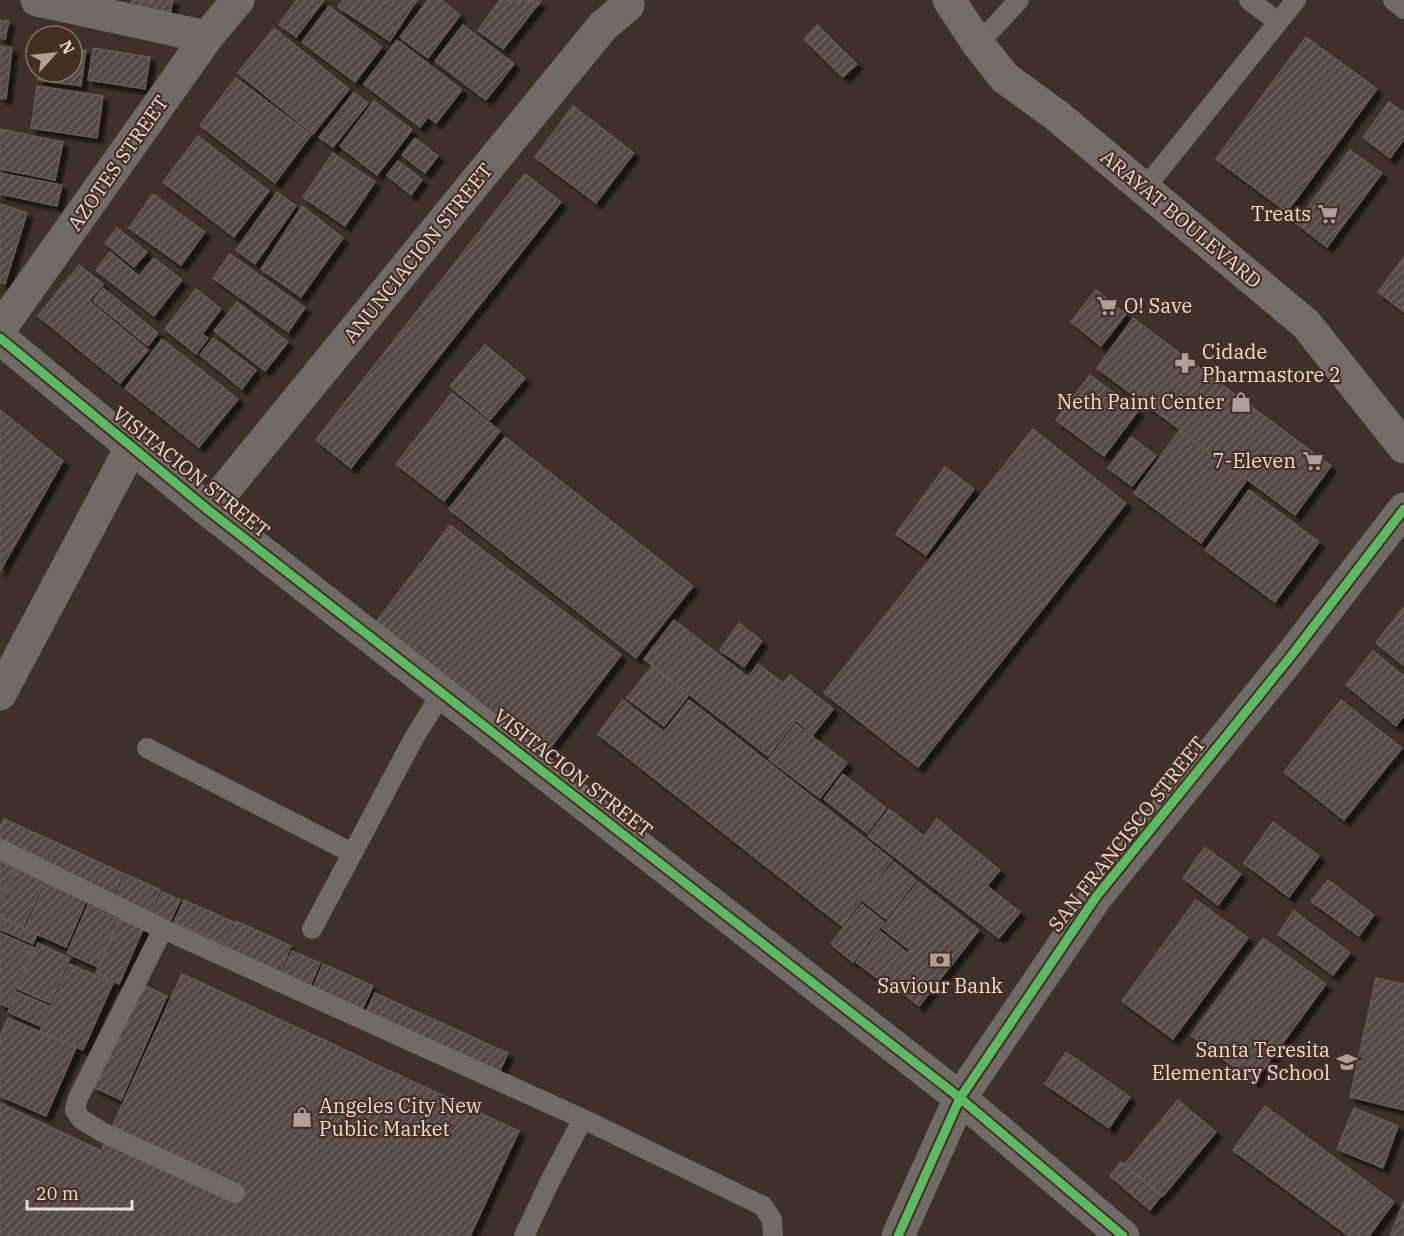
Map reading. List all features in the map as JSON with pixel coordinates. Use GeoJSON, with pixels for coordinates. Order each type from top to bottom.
{"type":"FeatureCollection","features":[{"type":"Feature","properties":{"kind":"main road","name":"ARAYAT BOULEVARD"},"geometry":{"type":"LineString","coordinates":[[949,0],[978,44],[1005,78],[1056,115],[1306,324],[1404,447]]}},
{"type":"Feature","properties":{"kind":"street"},"geometry":{"type":"LineString","coordinates":[[37,0],[207,37]]}},
{"type":"Feature","properties":{"kind":"street","name":"AZOTES STREET"},"geometry":{"type":"LineString","coordinates":[[0,329],[207,37],[238,0]]}},
{"type":"Feature","properties":{"kind":"street","name":"ANUNCIACION STREET"},"geometry":{"type":"LineString","coordinates":[[208,510],[603,26],[631,2]]}},
{"type":"Feature","properties":{"kind":"street","name":"VISITACION STREET"},"geometry":{"type":"LineString","coordinates":[[0,338],[208,510],[960,1098],[1123,1236]]}},
{"type":"Feature","properties":{"kind":"street"},"geometry":{"type":"LineString","coordinates":[[0,694],[131,448]]}},
{"type":"Feature","properties":{"kind":"street","name":"SAN FRANCISCO STREET"},"geometry":{"type":"LineString","coordinates":[[898,1236],[960,1098],[1096,897],[1283,665],[1404,509]]}},
{"type":"Feature","properties":{"kind":"lane"},"geometry":{"type":"LineString","coordinates":[[978,44],[1019,0]]}},
{"type":"Feature","properties":{"kind":"lane"},"geometry":{"type":"LineString","coordinates":[[1249,0],[1278,22]]}},
{"type":"Feature","properties":{"kind":"lane"},"geometry":{"type":"LineString","coordinates":[[1145,188],[1296,0]]}},
{"type":"Feature","properties":{"kind":"lane"},"geometry":{"type":"LineString","coordinates":[[1392,0],[1404,9]]}},
{"type":"Feature","properties":{"kind":"lane"},"geometry":{"type":"LineString","coordinates":[[312,929],[414,738],[442,693]]}},
{"type":"Feature","properties":{"kind":"lane"},"geometry":{"type":"LineString","coordinates":[[147,748],[352,853]]}},
{"type":"Feature","properties":{"kind":"lane"},"geometry":{"type":"LineString","coordinates":[[0,849],[163,929],[583,1119],[763,1206],[772,1220],[773,1236]]}},
{"type":"Feature","properties":{"kind":"lane"},"geometry":{"type":"LineString","coordinates":[[163,929],[78,1098],[75,1110],[81,1119],[102,1132],[235,1193]]}},
{"type":"Feature","properties":{"kind":"lane"},"geometry":{"type":"LineString","coordinates":[[524,1236],[583,1119]]}},
{"type":"Feature","properties":{"kind":"building"},"geometry":{"type":"Polygon","coordinates":[[[132,0],[173,0],[169,17],[130,9],[132,0]]]}},
{"type":"Feature","properties":{"kind":"building"},"geometry":{"type":"Polygon","coordinates":[[[297,0],[324,0],[296,37],[279,24],[297,0]]]}},
{"type":"Feature","properties":{"kind":"building"},"geometry":{"type":"Polygon","coordinates":[[[343,0],[417,0],[390,41],[338,7],[343,0]]]}},
{"type":"Feature","properties":{"kind":"building"},"geometry":{"type":"Polygon","coordinates":[[[428,0],[441,0],[460,15],[428,58],[400,37],[428,0]]]}},
{"type":"Feature","properties":{"kind":"building"},"geometry":{"type":"Polygon","coordinates":[[[500,0],[541,1],[503,49],[478,30],[500,0]]]}},
{"type":"Feature","properties":{"kind":"building"},"geometry":{"type":"Polygon","coordinates":[[[329,6],[382,47],[355,82],[302,42],[329,6]]]}},
{"type":"Feature","properties":{"kind":"building"},"geometry":{"type":"Polygon","coordinates":[[[0,20],[9,21],[5,39],[0,38],[0,20]]]}},
{"type":"Feature","properties":{"kind":"building"},"geometry":{"type":"Polygon","coordinates":[[[463,25],[514,64],[486,100],[435,61],[463,25]]]}},
{"type":"Feature","properties":{"kind":"building"},"geometry":{"type":"Polygon","coordinates":[[[817,25],[857,64],[843,77],[804,39],[817,25]]]}},
{"type":"Feature","properties":{"kind":"building"},"geometry":{"type":"Polygon","coordinates":[[[274,28],[349,89],[313,134],[238,73],[274,28]]]}},
{"type":"Feature","properties":{"kind":"building"},"geometry":{"type":"Polygon","coordinates":[[[1306,37],[1377,89],[1287,212],[1216,159],[1306,37]]]}},
{"type":"Feature","properties":{"kind":"building"},"geometry":{"type":"Polygon","coordinates":[[[397,40],[462,90],[436,123],[428,117],[420,127],[364,84],[397,40]]]}},
{"type":"Feature","properties":{"kind":"building"},"geometry":{"type":"Polygon","coordinates":[[[0,46],[12,48],[6,99],[0,98],[0,46]]]}},
{"type":"Feature","properties":{"kind":"building"},"geometry":{"type":"Polygon","coordinates":[[[93,48],[150,57],[145,89],[88,80],[93,48]]]}},
{"type":"Feature","properties":{"kind":"building"},"geometry":{"type":"Polygon","coordinates":[[[236,78],[311,135],[275,183],[200,125],[236,78]]]}},
{"type":"Feature","properties":{"kind":"building"},"geometry":{"type":"Polygon","coordinates":[[[37,86],[103,96],[97,138],[31,128],[37,86]]]}},
{"type":"Feature","properties":{"kind":"building"},"geometry":{"type":"Polygon","coordinates":[[[354,92],[368,103],[333,147],[319,137],[354,92]]]}},
{"type":"Feature","properties":{"kind":"building"},"geometry":{"type":"Polygon","coordinates":[[[374,101],[412,130],[377,175],[340,146],[374,101]]]}},
{"type":"Feature","properties":{"kind":"building"},"geometry":{"type":"Polygon","coordinates":[[[1389,102],[1404,113],[1404,139],[1390,158],[1363,137],[1389,102]]]}},
{"type":"Feature","properties":{"kind":"building"},"geometry":{"type":"Polygon","coordinates":[[[573,106],[634,153],[596,203],[535,157],[573,106]]]}},
{"type":"Feature","properties":{"kind":"building"},"geometry":{"type":"Polygon","coordinates":[[[0,129],[63,142],[55,180],[0,169],[0,129]]]}},
{"type":"Feature","properties":{"kind":"building"},"geometry":{"type":"Polygon","coordinates":[[[198,136],[269,191],[234,237],[163,182],[198,136]]]}},
{"type":"Feature","properties":{"kind":"building"},"geometry":{"type":"Polygon","coordinates":[[[415,138],[438,156],[425,173],[402,155],[415,138]]]}},
{"type":"Feature","properties":{"kind":"building"},"geometry":{"type":"Polygon","coordinates":[[[1350,150],[1382,173],[1327,247],[1296,223],[1350,150]]]}},
{"type":"Feature","properties":{"kind":"building"},"geometry":{"type":"Polygon","coordinates":[[[333,153],[375,182],[345,226],[303,197],[333,153]]]}},
{"type":"Feature","properties":{"kind":"building"},"geometry":{"type":"Polygon","coordinates":[[[398,161],[422,180],[411,195],[387,175],[398,161]]]}},
{"type":"Feature","properties":{"kind":"building"},"geometry":{"type":"Polygon","coordinates":[[[0,173],[62,185],[57,206],[0,194],[0,173]]]}},
{"type":"Feature","properties":{"kind":"building"},"geometry":{"type":"Polygon","coordinates":[[[525,174],[561,202],[351,468],[316,440],[525,174]]]}},
{"type":"Feature","properties":{"kind":"building"},"geometry":{"type":"Polygon","coordinates":[[[277,192],[296,206],[255,264],[236,250],[277,192]]]}},
{"type":"Feature","properties":{"kind":"building"},"geometry":{"type":"Polygon","coordinates":[[[153,194],[205,232],[181,265],[129,228],[153,194]]]}},
{"type":"Feature","properties":{"kind":"building"},"geometry":{"type":"Polygon","coordinates":[[[0,204],[27,213],[5,284],[0,283],[0,204]]]}},
{"type":"Feature","properties":{"kind":"building"},"geometry":{"type":"Polygon","coordinates":[[[302,206],[343,238],[301,297],[261,269],[302,206]]]}},
{"type":"Feature","properties":{"kind":"building"},"geometry":{"type":"Polygon","coordinates":[[[117,228],[147,252],[134,267],[105,243],[117,228]]]}},
{"type":"Feature","properties":{"kind":"building"},"geometry":{"type":"Polygon","coordinates":[[[110,252],[139,276],[154,258],[182,280],[154,316],[96,270],[110,252]]]}},
{"type":"Feature","properties":{"kind":"building"},"geometry":{"type":"Polygon","coordinates":[[[230,254],[305,308],[288,332],[213,278],[230,254]]]}},
{"type":"Feature","properties":{"kind":"building"},"geometry":{"type":"Polygon","coordinates":[[[1404,257],[1404,312],[1378,292],[1404,257]]]}},
{"type":"Feature","properties":{"kind":"building"},"geometry":{"type":"Polygon","coordinates":[[[79,265],[103,284],[89,301],[148,350],[120,383],[38,316],[79,265]]]}},
{"type":"Feature","properties":{"kind":"building"},"geometry":{"type":"Polygon","coordinates":[[[103,288],[158,333],[148,346],[93,301],[103,288]]]}},
{"type":"Feature","properties":{"kind":"building"},"geometry":{"type":"Polygon","coordinates":[[[196,289],[221,309],[202,334],[208,338],[196,354],[165,329],[196,289]]]}},
{"type":"Feature","properties":{"kind":"building"},"geometry":{"type":"Polygon","coordinates":[[[1096,290],[1126,314],[1101,346],[1071,322],[1096,290]]]}},
{"type":"Feature","properties":{"kind":"building"},"geometry":{"type":"Polygon","coordinates":[[[237,302],[288,342],[265,371],[214,331],[237,302]]]}},
{"type":"Feature","properties":{"kind":"building"},"geometry":{"type":"Polygon","coordinates":[[[1133,318],[1331,466],[1295,515],[1097,368],[1133,318]]]}},
{"type":"Feature","properties":{"kind":"building"},"geometry":{"type":"Polygon","coordinates":[[[213,338],[256,370],[242,389],[200,355],[213,338]]]}},
{"type":"Feature","properties":{"kind":"building"},"geometry":{"type":"Polygon","coordinates":[[[162,339],[238,399],[199,447],[125,388],[162,339]]]}},
{"type":"Feature","properties":{"kind":"building"},"geometry":{"type":"Polygon","coordinates":[[[485,345],[525,378],[490,420],[450,386],[485,345]]]}},
{"type":"Feature","properties":{"kind":"building"},"geometry":{"type":"Polygon","coordinates":[[[1090,375],[1138,411],[1104,456],[1056,420],[1090,375]]]}},
{"type":"Feature","properties":{"kind":"building"},"geometry":{"type":"Polygon","coordinates":[[[452,393],[500,431],[444,501],[396,464],[452,393]]]}},
{"type":"Feature","properties":{"kind":"building"},"geometry":{"type":"Polygon","coordinates":[[[0,410],[63,461],[0,571],[0,410]]]}},
{"type":"Feature","properties":{"kind":"building"},"geometry":{"type":"Polygon","coordinates":[[[1033,429],[1126,503],[918,767],[824,693],[1033,429]]]}},
{"type":"Feature","properties":{"kind":"building"},"geometry":{"type":"Polygon","coordinates":[[[1179,431],[1246,481],[1201,543],[1134,493],[1179,431]]]}},
{"type":"Feature","properties":{"kind":"building"},"geometry":{"type":"Polygon","coordinates":[[[505,437],[693,586],[636,658],[449,509],[505,437]]]}},
{"type":"Feature","properties":{"kind":"building"},"geometry":{"type":"Polygon","coordinates":[[[1131,437],[1156,456],[1132,486],[1108,468],[1131,437]]]}},
{"type":"Feature","properties":{"kind":"building"},"geometry":{"type":"Polygon","coordinates":[[[945,467],[974,489],[926,555],[896,534],[945,467]]]}},
{"type":"Feature","properties":{"kind":"building"},"geometry":{"type":"Polygon","coordinates":[[[1249,490],[1319,542],[1275,602],[1205,550],[1249,490]]]}},
{"type":"Feature","properties":{"kind":"building"},"geometry":{"type":"Polygon","coordinates":[[[450,525],[621,655],[544,756],[373,626],[450,525]]]}},
{"type":"Feature","properties":{"kind":"building"},"geometry":{"type":"Polygon","coordinates":[[[1404,607],[1404,666],[1376,643],[1404,607]]]}},
{"type":"Feature","properties":{"kind":"building"},"geometry":{"type":"Polygon","coordinates":[[[674,620],[748,677],[758,664],[783,683],[790,675],[833,709],[813,735],[796,720],[768,756],[644,659],[674,620]]]}},
{"type":"Feature","properties":{"kind":"building"},"geometry":{"type":"Polygon","coordinates":[[[739,623],[762,641],[744,667],[720,650],[739,623]]]}},
{"type":"Feature","properties":{"kind":"building"},"geometry":{"type":"Polygon","coordinates":[[[1373,651],[1404,676],[1404,715],[1396,726],[1346,685],[1373,651]]]}},
{"type":"Feature","properties":{"kind":"building"},"geometry":{"type":"Polygon","coordinates":[[[652,666],[688,696],[664,726],[627,698],[652,666]]]}},
{"type":"Feature","properties":{"kind":"building"},"geometry":{"type":"Polygon","coordinates":[[[623,700],[664,732],[689,700],[892,860],[842,926],[598,734],[623,700]]]}},
{"type":"Feature","properties":{"kind":"building"},"geometry":{"type":"Polygon","coordinates":[[[1341,700],[1402,748],[1344,820],[1284,772],[1341,700]]]}},
{"type":"Feature","properties":{"kind":"building"},"geometry":{"type":"Polygon","coordinates":[[[796,724],[847,763],[820,798],[769,759],[796,724]]]}},
{"type":"Feature","properties":{"kind":"building"},"geometry":{"type":"Polygon","coordinates":[[[843,774],[886,808],[867,833],[824,799],[843,774]]]}},
{"type":"Feature","properties":{"kind":"building"},"geometry":{"type":"Polygon","coordinates":[[[889,809],[924,836],[937,819],[1000,870],[987,886],[1020,912],[999,938],[868,836],[889,809]]]}},
{"type":"Feature","properties":{"kind":"building"},"geometry":{"type":"Polygon","coordinates":[[[4,819],[123,873],[113,895],[0,843],[0,827],[4,819]]]}},
{"type":"Feature","properties":{"kind":"building"},"geometry":{"type":"Polygon","coordinates":[[[1273,822],[1319,856],[1289,897],[1244,863],[1273,822]]]}},
{"type":"Feature","properties":{"kind":"building"},"geometry":{"type":"Polygon","coordinates":[[[1205,847],[1241,874],[1218,905],[1183,878],[1205,847]]]}},
{"type":"Feature","properties":{"kind":"building"},"geometry":{"type":"Polygon","coordinates":[[[0,860],[15,867],[0,900],[0,860]]]}},
{"type":"Feature","properties":{"kind":"building"},"geometry":{"type":"Polygon","coordinates":[[[894,862],[916,880],[886,919],[863,901],[894,862]]]}},
{"type":"Feature","properties":{"kind":"building"},"geometry":{"type":"Polygon","coordinates":[[[16,869],[44,882],[23,927],[0,916],[0,905],[16,869]]]}},
{"type":"Feature","properties":{"kind":"building"},"geometry":{"type":"Polygon","coordinates":[[[125,874],[160,890],[150,913],[115,897],[125,874]]]}},
{"type":"Feature","properties":{"kind":"building"},"geometry":{"type":"Polygon","coordinates":[[[1328,880],[1374,915],[1359,936],[1311,901],[1328,880]]]}},
{"type":"Feature","properties":{"kind":"building"},"geometry":{"type":"Polygon","coordinates":[[[918,882],[979,930],[919,1006],[886,980],[910,950],[882,928],[918,882]]]}},
{"type":"Feature","properties":{"kind":"building"},"geometry":{"type":"Polygon","coordinates":[[[46,883],[86,901],[66,947],[25,929],[46,883]]]}},
{"type":"Feature","properties":{"kind":"building"},"geometry":{"type":"Polygon","coordinates":[[[162,892],[180,900],[170,922],[152,913],[162,892]]]}},
{"type":"Feature","properties":{"kind":"building"},"geometry":{"type":"Polygon","coordinates":[[[184,900],[233,922],[223,944],[174,922],[184,900]]]}},
{"type":"Feature","properties":{"kind":"building"},"geometry":{"type":"Polygon","coordinates":[[[1196,900],[1248,938],[1173,1039],[1122,1001],[1196,900]]]}},
{"type":"Feature","properties":{"kind":"building"},"geometry":{"type":"Polygon","coordinates":[[[862,904],[884,922],[853,962],[831,944],[862,904]]]}},
{"type":"Feature","properties":{"kind":"building"},"geometry":{"type":"Polygon","coordinates":[[[88,905],[119,920],[98,967],[67,953],[88,905]]]}},
{"type":"Feature","properties":{"kind":"building"},"geometry":{"type":"Polygon","coordinates":[[[1294,911],[1350,953],[1333,975],[1278,934],[1294,911]]]}},
{"type":"Feature","properties":{"kind":"building"},"geometry":{"type":"Polygon","coordinates":[[[122,916],[144,927],[119,984],[96,973],[122,916]]]}},
{"type":"Feature","properties":{"kind":"building"},"geometry":{"type":"Polygon","coordinates":[[[0,918],[37,934],[33,944],[0,929],[0,918]]]}},
{"type":"Feature","properties":{"kind":"building"},"geometry":{"type":"Polygon","coordinates":[[[236,921],[291,946],[280,972],[224,947],[236,921]]]}},
{"type":"Feature","properties":{"kind":"building"},"geometry":{"type":"Polygon","coordinates":[[[880,931],[906,952],[882,982],[856,962],[880,931]]]}},
{"type":"Feature","properties":{"kind":"building"},"geometry":{"type":"Polygon","coordinates":[[[0,933],[34,948],[8,1007],[0,1004],[0,933]]]}},
{"type":"Feature","properties":{"kind":"building"},"geometry":{"type":"Polygon","coordinates":[[[1263,938],[1326,984],[1254,1082],[1191,1035],[1263,938]]]}},
{"type":"Feature","properties":{"kind":"building"},"geometry":{"type":"Polygon","coordinates":[[[38,943],[70,958],[50,1003],[18,989],[38,943]]]}},
{"type":"Feature","properties":{"kind":"building"},"geometry":{"type":"Polygon","coordinates":[[[292,951],[320,963],[310,986],[282,973],[292,951]]]}},
{"type":"Feature","properties":{"kind":"building"},"geometry":{"type":"Polygon","coordinates":[[[70,964],[113,983],[83,1050],[40,1031],[70,964]]]}},
{"type":"Feature","properties":{"kind":"building"},"geometry":{"type":"Polygon","coordinates":[[[323,964],[373,986],[361,1012],[312,990],[323,964]]]}},
{"type":"Feature","properties":{"kind":"building","name":"Angeles City New Public Market"},"geometry":{"type":"Polygon","coordinates":[[[182,974],[519,1131],[470,1236],[0,1236],[0,1103],[101,1151],[182,974]]]}},
{"type":"Feature","properties":{"kind":"building"},"geometry":{"type":"Polygon","coordinates":[[[1376,978],[1404,984],[1404,1110],[1350,1097],[1376,978]]]}},
{"type":"Feature","properties":{"kind":"building"},"geometry":{"type":"Polygon","coordinates":[[[139,983],[167,996],[121,1100],[93,1087],[139,983]]]}},
{"type":"Feature","properties":{"kind":"building"},"geometry":{"type":"Polygon","coordinates":[[[17,992],[49,1006],[40,1026],[8,1012],[17,992]]]}},
{"type":"Feature","properties":{"kind":"building"},"geometry":{"type":"Polygon","coordinates":[[[375,993],[508,1053],[498,1075],[365,1014],[375,993]]]}},
{"type":"Feature","properties":{"kind":"building"},"geometry":{"type":"Polygon","coordinates":[[[8,1018],[76,1048],[46,1116],[0,1096],[0,1036],[8,1018]]]}},
{"type":"Feature","properties":{"kind":"building"},"geometry":{"type":"Polygon","coordinates":[[[1066,1052],[1130,1097],[1109,1128],[1045,1084],[1066,1052]]]}},
{"type":"Feature","properties":{"kind":"building"},"geometry":{"type":"Polygon","coordinates":[[[1178,1100],[1216,1132],[1163,1196],[1125,1164],[1178,1100]]]}},
{"type":"Feature","properties":{"kind":"building"},"geometry":{"type":"Polygon","coordinates":[[[1265,1106],[1394,1202],[1369,1236],[1349,1236],[1233,1150],[1265,1106]]]}},
{"type":"Feature","properties":{"kind":"building"},"geometry":{"type":"Polygon","coordinates":[[[1354,1108],[1398,1126],[1383,1168],[1337,1149],[1354,1108]]]}},
{"type":"Feature","properties":{"kind":"building"},"geometry":{"type":"Polygon","coordinates":[[[1121,1162],[1161,1196],[1150,1210],[1110,1176],[1121,1162]]]}},
{"type":"Feature","properties":{"kind":"building"},"geometry":{"type":"Polygon","coordinates":[[[1404,1201],[1404,1236],[1390,1236],[1404,1201]]]}},
{"type":"Feature","properties":{"kind":"cycle path"},"geometry":{"type":"LineString","coordinates":[[0,338],[208,510],[960,1098],[1123,1236]]}},
{"type":"Feature","properties":{"kind":"cycle path"},"geometry":{"type":"LineString","coordinates":[[898,1236],[960,1098],[1096,897],[1291,656],[1404,509]]}},
{"type":"Feature","properties":{"kind":"place","name":"Treats"},"geometry":{"type":"Point","coordinates":[1328,214]}},
{"type":"Feature","properties":{"kind":"place","name":"O! Save"},"geometry":{"type":"Point","coordinates":[1107,306]}},
{"type":"Feature","properties":{"kind":"place","name":"Cidade Pharmastore 2"},"geometry":{"type":"Point","coordinates":[1185,363]}},
{"type":"Feature","properties":{"kind":"place","name":"Neth Paint Center"},"geometry":{"type":"Point","coordinates":[1241,402]}},
{"type":"Feature","properties":{"kind":"place","name":"7-Eleven"},"geometry":{"type":"Point","coordinates":[1313,461]}},
{"type":"Feature","properties":{"kind":"place","name":"Saviour Bank"},"geometry":{"type":"Point","coordinates":[940,960]}},
{"type":"Feature","properties":{"kind":"place","name":"Santa Teresita Elementary School"},"geometry":{"type":"Point","coordinates":[1347,1062]}},
{"type":"Feature","properties":{"kind":"place","name":"Angeles City New Public Market"},"geometry":{"type":"Point","coordinates":[302,1117]}}]}
